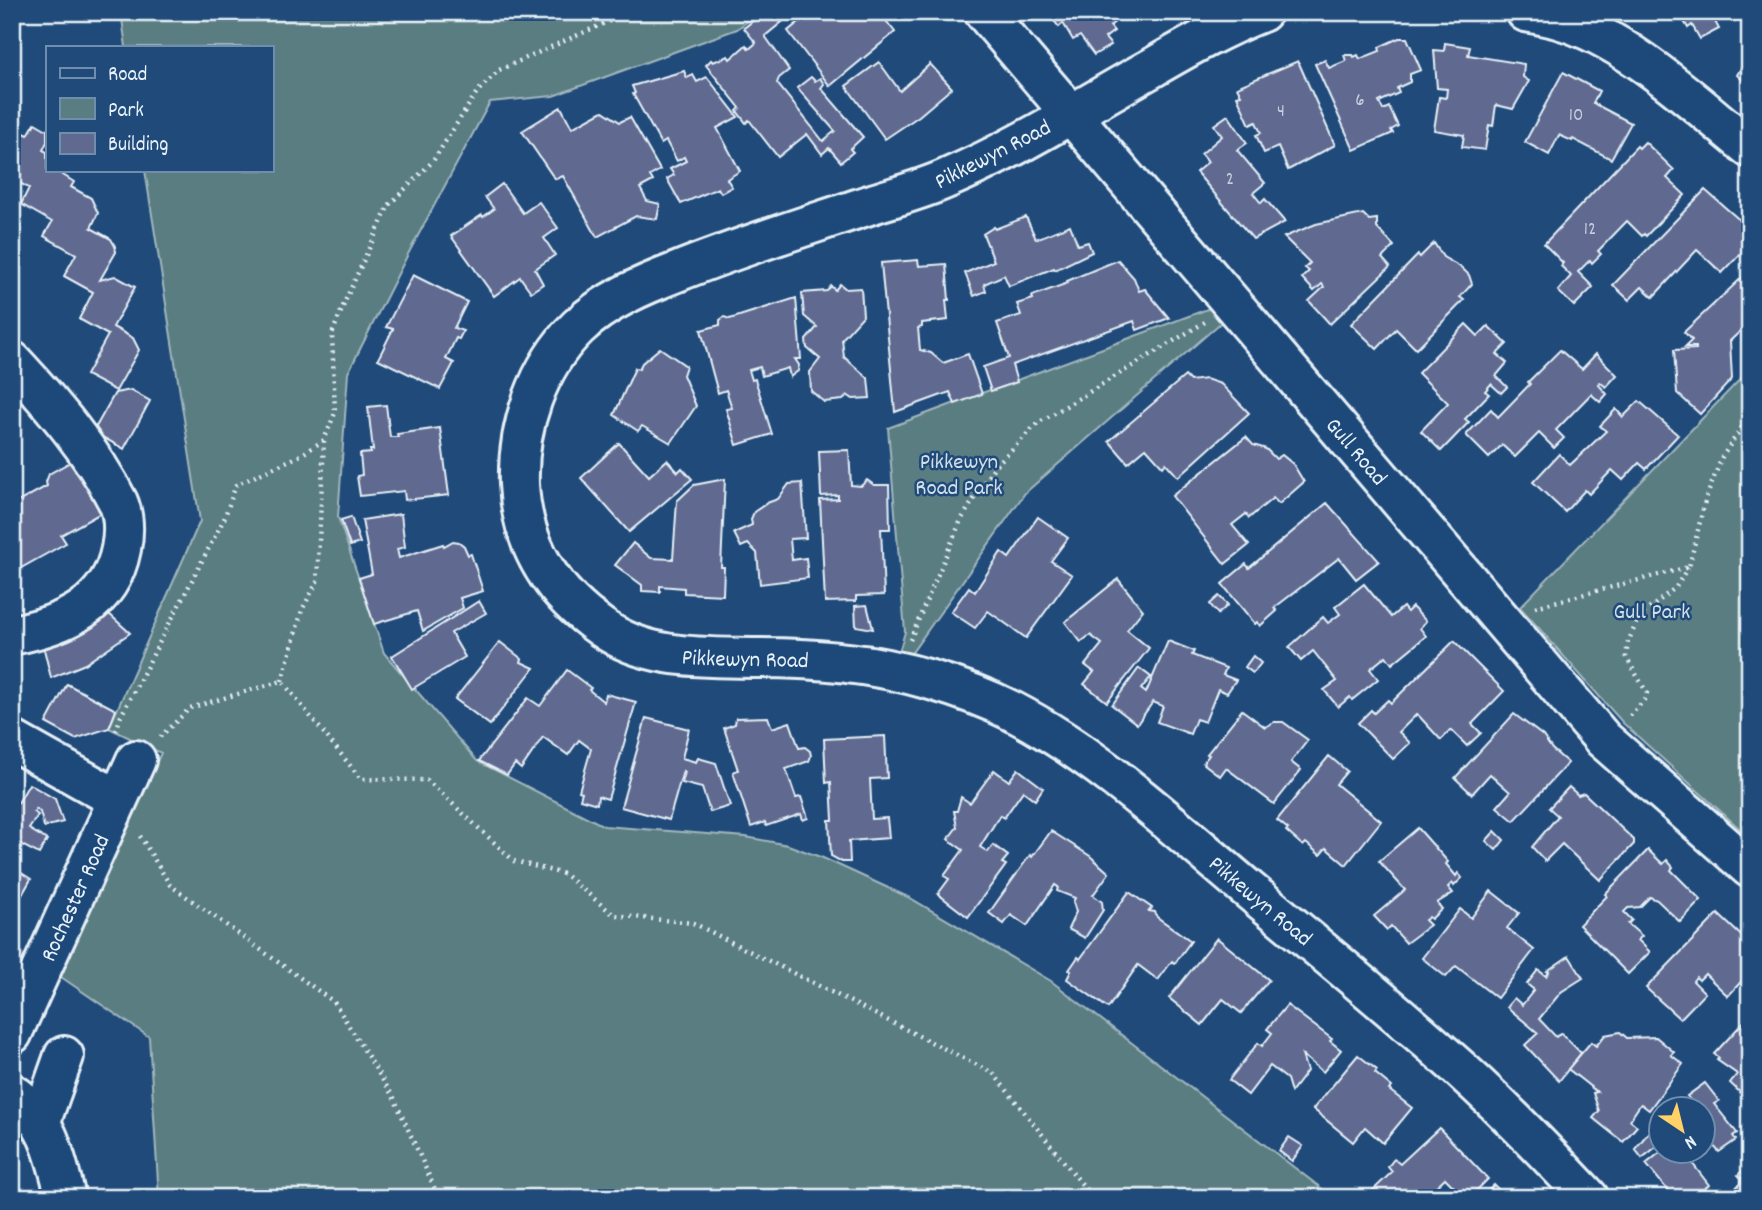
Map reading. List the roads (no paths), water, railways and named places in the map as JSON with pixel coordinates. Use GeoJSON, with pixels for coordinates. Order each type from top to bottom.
{"type":"FeatureCollection","features":[{"type":"Feature","properties":{"kind":"street","name":"Gull Road"},"geometry":{"type":"LineString","coordinates":[[984,12],[1604,740],[1750,868]]}},
{"type":"Feature","properties":{"kind":"street","name":"Pikkewyn Road"},"geometry":{"type":"LineString","coordinates":[[1262,12],[1207,36],[945,180],[707,260],[645,285],[607,306],[580,325],[559,349],[543,374],[530,405],[524,429],[519,466],[520,509],[528,538],[540,562],[559,589],[582,613],[608,632],[640,648],[675,656],[853,663],[897,673],[972,693],[1013,712],[1072,748],[1128,789],[1445,1055],[1548,1153],[1589,1198]]}},
{"type":"Feature","properties":{"kind":"street"},"geometry":{"type":"LineString","coordinates":[[1526,12],[1559,19],[1608,41],[1648,66],[1750,148]]}},
{"type":"Feature","properties":{"kind":"street"},"geometry":{"type":"LineString","coordinates":[[12,360],[77,438],[98,470],[119,504],[124,534],[118,567],[109,584],[91,603],[71,617],[47,628],[12,635]]}},
{"type":"Feature","properties":{"kind":"street"},"geometry":{"type":"LineString","coordinates":[[12,740],[117,799]]}},
{"type":"Feature","properties":{"kind":"street","name":"Rochester Road"},"geometry":{"type":"LineString","coordinates":[[12,1034],[117,799],[125,748]]}},
{"type":"Feature","properties":{"kind":"street"},"geometry":{"type":"LineString","coordinates":[[41,1121],[64,1056]]}},
{"type":"Feature","properties":{"kind":"street"},"geometry":{"type":"LineString","coordinates":[[12,1093],[28,1103],[41,1121],[54,1152],[66,1198]]}},
{"type":"Feature","properties":{"kind":"park label","name":"Pikkewyn Road Park"},"geometry":{"type":"Point","coordinates":[959,473]}},
{"type":"Feature","properties":{"kind":"park label","name":"Gull Park"},"geometry":{"type":"Point","coordinates":[1652,610]}}]}
